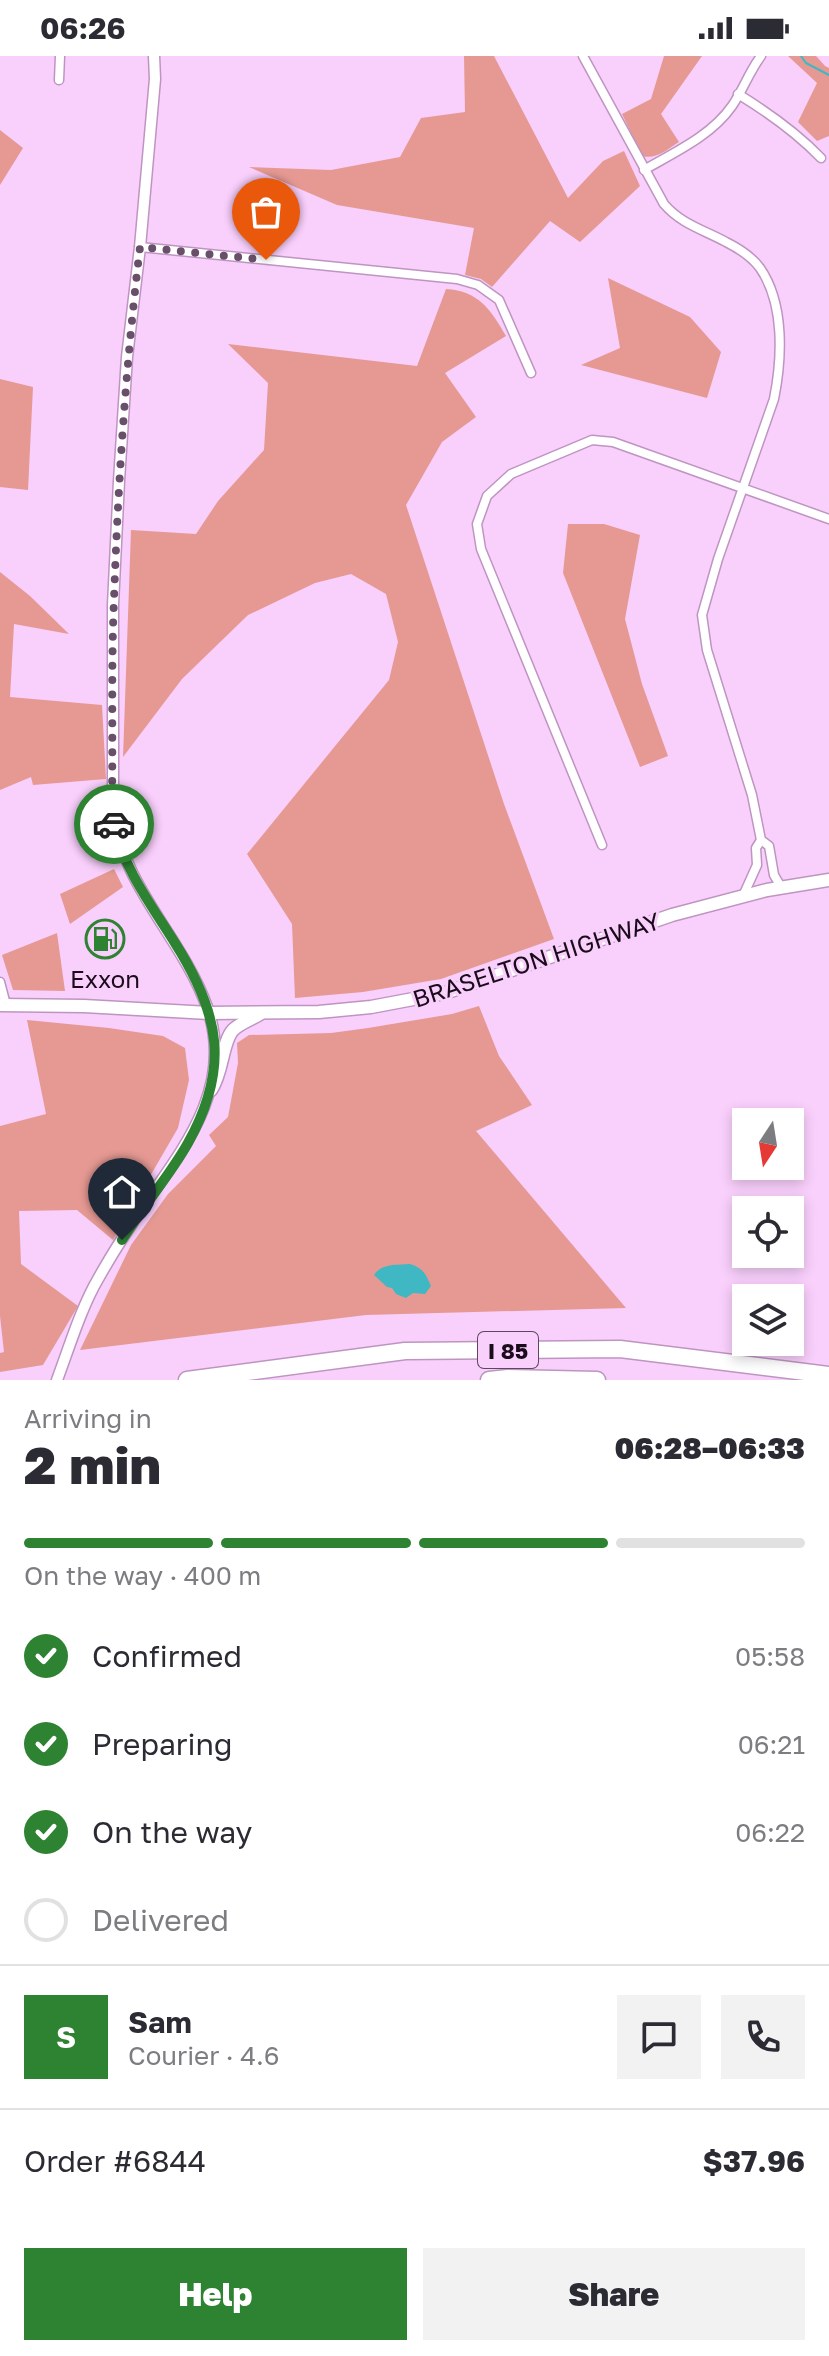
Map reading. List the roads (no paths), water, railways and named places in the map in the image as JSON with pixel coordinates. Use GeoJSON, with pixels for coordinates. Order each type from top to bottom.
{"type":"FeatureCollection","features":[{"type":"Feature","properties":{"kind":"highway","name":"I 85"},"geometry":{"type":"LineString","coordinates":[[187,1380],[405,1351],[620,1349],[829,1375]]}},
{"type":"Feature","properties":{"kind":"highway","name":"I 85"},"geometry":{"type":"LineString","coordinates":[[489,1380],[597,1380]]}},
{"type":"Feature","properties":{"kind":"main road","name":"BRASELTON HIGHWAY"},"geometry":{"type":"LineString","coordinates":[[3,1005],[209,1013],[319,1012],[371,1007],[445,993],[672,915],[781,887],[829,880]]}},
{"type":"Feature","properties":{"kind":"main road"},"geometry":{"type":"LineString","coordinates":[[211,1090],[219,1078],[228,1036],[236,1026],[247,1023],[261,1013]]}},
{"type":"Feature","properties":{"kind":"street"},"geometry":{"type":"LineString","coordinates":[[59,80],[60,56]]}},
{"type":"Feature","properties":{"kind":"street"},"geometry":{"type":"LineString","coordinates":[[57,1380],[96,1281],[187,1145],[211,1090],[216,1042],[209,1013],[192,969],[129,867],[115,827],[113,811],[113,603],[127,357],[154,92],[154,56]]}},
{"type":"Feature","properties":{"kind":"street"},"geometry":{"type":"LineString","coordinates":[[583,56],[664,204],[673,214],[748,256],[760,268],[777,314],[779,374],[766,426],[718,559],[702,615],[707,650],[752,795],[761,840],[769,846],[774,875],[781,887]]}},
{"type":"Feature","properties":{"kind":"street"},"geometry":{"type":"LineString","coordinates":[[644,170],[693,142],[716,124],[732,105],[761,56]]}},
{"type":"Feature","properties":{"kind":"street"},"geometry":{"type":"LineString","coordinates":[[738,94],[797,134],[821,158]]}},
{"type":"Feature","properties":{"kind":"street"},"geometry":{"type":"LineString","coordinates":[[140,247],[457,279],[478,285],[499,300],[531,373]]}},
{"type":"Feature","properties":{"kind":"street"},"geometry":{"type":"LineString","coordinates":[[602,845],[481,549],[477,524],[487,496],[511,474],[592,440],[613,442],[829,519]]}},
{"type":"Feature","properties":{"kind":"street"},"geometry":{"type":"LineString","coordinates":[[743,896],[757,865],[756,848],[761,840]]}},
{"type":"Feature","properties":{"kind":"street"},"geometry":{"type":"LineString","coordinates":[[0,982],[3,1005]]}},
{"type":"Feature","properties":{"kind":"waterway"},"geometry":{"type":"LineString","coordinates":[[801,56],[806,63],[829,75]]}},
{"type":"Feature","properties":{"kind":"place","name":"Exxon"},"geometry":{"type":"Point","coordinates":[105,939]}}]}
